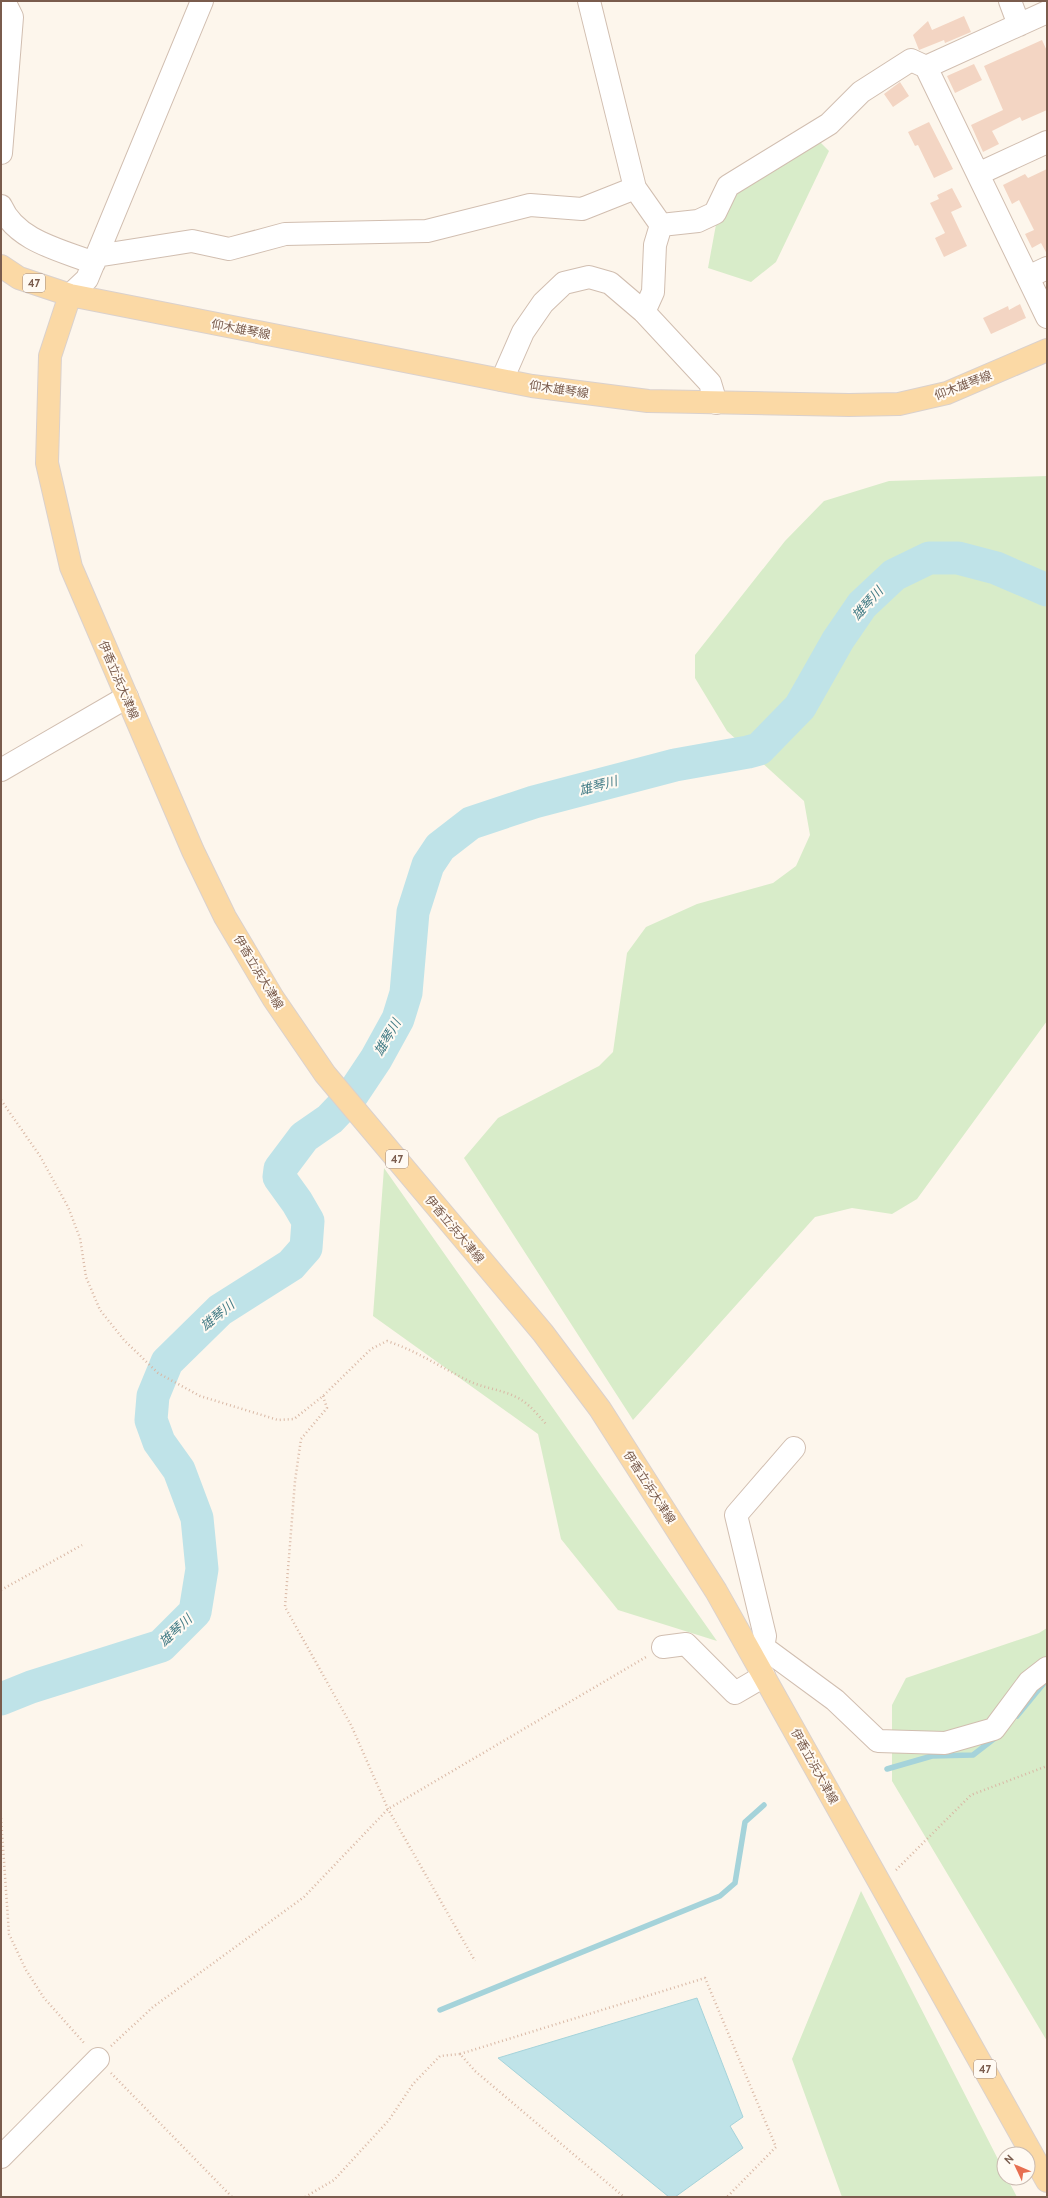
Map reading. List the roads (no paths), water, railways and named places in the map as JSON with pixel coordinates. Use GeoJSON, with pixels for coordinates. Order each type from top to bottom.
{"type":"FeatureCollection","features":[{"type":"Feature","properties":{"kind":"main road","name":"47"},"geometry":{"type":"LineString","coordinates":[[1,266],[19,278],[70,295]]}},
{"type":"Feature","properties":{"kind":"main road","name":"仰木雄琴線"},"geometry":{"type":"LineString","coordinates":[[70,295],[532,386],[648,401],[899,404],[947,393],[1047,350]]}},
{"type":"Feature","properties":{"kind":"main road","name":"伊香立浜大津線"},"geometry":{"type":"LineString","coordinates":[[70,295],[50,356],[47,463],[71,567],[196,858],[225,917],[273,998],[325,1074],[543,1333],[600,1409],[762,1663],[882,1885],[1047,2181]]}},
{"type":"Feature","properties":{"kind":"street"},"geometry":{"type":"LineString","coordinates":[[1,153],[12,17],[4,1]]}},
{"type":"Feature","properties":{"kind":"street"},"geometry":{"type":"LineString","coordinates":[[70,295],[87,279],[202,1]]}},
{"type":"Feature","properties":{"kind":"street"},"geometry":{"type":"LineString","coordinates":[[589,1],[635,188],[661,226]]}},
{"type":"Feature","properties":{"kind":"street"},"geometry":{"type":"LineString","coordinates":[[1010,1],[1019,25]]}},
{"type":"Feature","properties":{"kind":"street"},"geometry":{"type":"LineString","coordinates":[[926,67],[1047,12]]}},
{"type":"Feature","properties":{"kind":"street"},"geometry":{"type":"LineString","coordinates":[[661,226],[698,221],[715,213],[728,186],[829,124],[861,92],[911,60],[926,67],[1047,317]]}},
{"type":"Feature","properties":{"kind":"street"},"geometry":{"type":"LineString","coordinates":[[978,174],[1047,142]]}},
{"type":"Feature","properties":{"kind":"street"},"geometry":{"type":"LineString","coordinates":[[1,206],[10,221],[25,236],[95,260],[192,241],[228,249],[285,234],[427,231],[530,205],[582,209],[635,188]]}},
{"type":"Feature","properties":{"kind":"street"},"geometry":{"type":"LineString","coordinates":[[644,312],[653,292],[655,245],[661,226]]}},
{"type":"Feature","properties":{"kind":"street"},"geometry":{"type":"LineString","coordinates":[[1028,277],[1047,268]]}},
{"type":"Feature","properties":{"kind":"street"},"geometry":{"type":"LineString","coordinates":[[502,380],[523,332],[542,303],[564,283],[590,277],[610,283],[644,312],[710,383],[716,403]]}},
{"type":"Feature","properties":{"kind":"street"},"geometry":{"type":"LineString","coordinates":[[1,770],[127,697]]}},
{"type":"Feature","properties":{"kind":"street"},"geometry":{"type":"LineString","coordinates":[[663,1647],[686,1644],[735,1693],[762,1663],[765,1636],[736,1515],[794,1448]]}},
{"type":"Feature","properties":{"kind":"street"},"geometry":{"type":"LineString","coordinates":[[762,1663],[835,1700],[878,1741],[945,1743],[994,1729],[1029,1682],[1047,1668]]}},
{"type":"Feature","properties":{"kind":"street"},"geometry":{"type":"LineString","coordinates":[[1,2157],[98,2059]]}},
{"type":"Feature","properties":{"kind":"water"},"geometry":{"type":"Polygon","coordinates":[[[697,1998],[743,2117],[730,2126],[743,2148],[675,2197],[669,2197],[498,2058],[697,1998]]]}},
{"type":"Feature","properties":{"kind":"waterway","name":"雄琴川"},"geometry":{"type":"LineString","coordinates":[[1,1699],[31,1687],[161,1646],[195,1612],[202,1569],[197,1518],[179,1470],[159,1442],[151,1420],[153,1396],[167,1362],[220,1310],[291,1265],[306,1248],[308,1221],[297,1202],[279,1177],[280,1169],[304,1137],[330,1119],[350,1098],[376,1059],[398,1019],[406,993],[413,912],[428,865],[440,847],[471,823],[534,802],[675,765],[759,749],[800,707],[838,640],[862,605],[894,575],[929,558],[958,558],[996,568],[1047,590]]}},
{"type":"Feature","properties":{"kind":"waterway"},"geometry":{"type":"LineString","coordinates":[[1017,1716],[1044,1683]]}},
{"type":"Feature","properties":{"kind":"waterway"},"geometry":{"type":"LineString","coordinates":[[887,1769],[932,1756],[973,1755],[995,1738]]}},
{"type":"Feature","properties":{"kind":"waterway"},"geometry":{"type":"LineString","coordinates":[[440,2010],[720,1896],[735,1883],[745,1822],[764,1805]]}}]}
